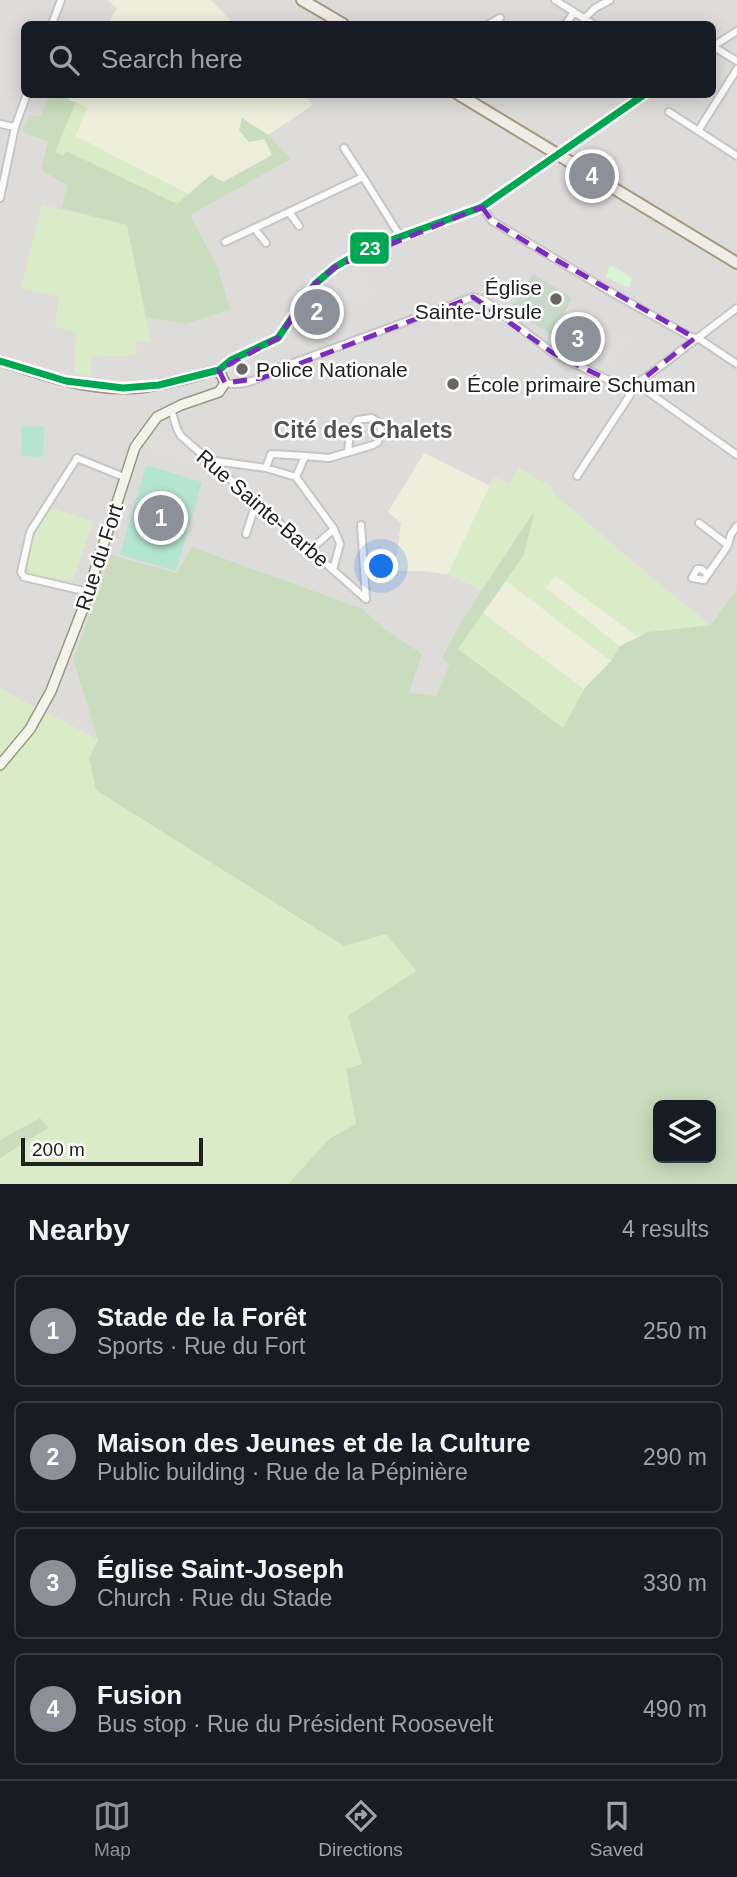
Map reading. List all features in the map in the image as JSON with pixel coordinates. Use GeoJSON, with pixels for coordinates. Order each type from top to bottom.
{"type":"FeatureCollection","features":[{"type":"Feature","properties":{"kind":"main road"},"geometry":{"type":"LineString","coordinates":[[302,0],[337,21]]}},
{"type":"Feature","properties":{"kind":"main road"},"geometry":{"type":"LineString","coordinates":[[465,98],[737,263]]}},
{"type":"Feature","properties":{"kind":"street"},"geometry":{"type":"LineString","coordinates":[[53,21],[61,0]]}},
{"type":"Feature","properties":{"kind":"street"},"geometry":{"type":"LineString","coordinates":[[555,0],[588,21]]}},
{"type":"Feature","properties":{"kind":"street"},"geometry":{"type":"LineString","coordinates":[[584,19],[610,0]]}},
{"type":"Feature","properties":{"kind":"street"},"geometry":{"type":"LineString","coordinates":[[568,21],[574,12]]}},
{"type":"Feature","properties":{"kind":"street"},"geometry":{"type":"LineString","coordinates":[[494,21],[500,18]]}},
{"type":"Feature","properties":{"kind":"street"},"geometry":{"type":"LineString","coordinates":[[716,45],[737,31]]}},
{"type":"Feature","properties":{"kind":"street"},"geometry":{"type":"LineString","coordinates":[[716,49],[737,61]]}},
{"type":"Feature","properties":{"kind":"street"},"geometry":{"type":"LineString","coordinates":[[698,131],[737,69]]}},
{"type":"Feature","properties":{"kind":"street"},"geometry":{"type":"LineString","coordinates":[[0,198],[15,127],[26,98]]}},
{"type":"Feature","properties":{"kind":"street"},"geometry":{"type":"LineString","coordinates":[[0,361],[50,377],[114,388],[159,385],[219,370],[231,360],[278,338],[308,293],[324,275],[364,250],[482,207],[639,98]]}},
{"type":"Feature","properties":{"kind":"street"},"geometry":{"type":"LineString","coordinates":[[668,112],[737,156]]}},
{"type":"Feature","properties":{"kind":"street"},"geometry":{"type":"LineString","coordinates":[[0,124],[15,127]]}},
{"type":"Feature","properties":{"kind":"street"},"geometry":{"type":"LineString","coordinates":[[344,148],[401,236]]}},
{"type":"Feature","properties":{"kind":"street"},"geometry":{"type":"LineString","coordinates":[[225,242],[363,177]]}},
{"type":"Feature","properties":{"kind":"street"},"geometry":{"type":"LineString","coordinates":[[482,207],[492,221],[737,364]]}},
{"type":"Feature","properties":{"kind":"street"},"geometry":{"type":"LineString","coordinates":[[289,212],[299,226]]}},
{"type":"Feature","properties":{"kind":"street"},"geometry":{"type":"LineString","coordinates":[[254,229],[265,243]]}},
{"type":"Feature","properties":{"kind":"street"},"geometry":{"type":"LineString","coordinates":[[219,370],[225,383],[234,384],[262,378],[277,369],[473,296],[484,300],[553,353],[629,390]]}},
{"type":"Feature","properties":{"kind":"street"},"geometry":{"type":"LineString","coordinates":[[629,390],[737,308]]}},
{"type":"Feature","properties":{"kind":"street","name":"Rue du Fort"},"geometry":{"type":"LineString","coordinates":[[0,765],[30,729],[51,691],[89,592],[135,447],[157,417],[171,409],[219,392],[225,383]]}},
{"type":"Feature","properties":{"kind":"street"},"geometry":{"type":"LineString","coordinates":[[637,384],[737,456]]}},
{"type":"Feature","properties":{"kind":"street"},"geometry":{"type":"LineString","coordinates":[[577,476],[630,395],[629,390]]}},
{"type":"Feature","properties":{"kind":"street","name":"Rue Sainte-Barbe"},"geometry":{"type":"LineString","coordinates":[[171,409],[177,429],[208,460],[366,599],[361,525]]}},
{"type":"Feature","properties":{"kind":"street"},"geometry":{"type":"LineString","coordinates":[[266,468],[271,454],[329,458],[362,449],[378,442],[381,429],[378,422],[372,418],[357,420],[350,432],[348,452]]}},
{"type":"Feature","properties":{"kind":"street"},"geometry":{"type":"LineString","coordinates":[[296,477],[305,456]]}},
{"type":"Feature","properties":{"kind":"street"},"geometry":{"type":"LineString","coordinates":[[89,592],[24,577],[21,572],[30,532],[77,458],[124,477]]}},
{"type":"Feature","properties":{"kind":"street"},"geometry":{"type":"LineString","coordinates":[[208,460],[266,468],[296,477],[334,529],[340,544],[333,570]]}},
{"type":"Feature","properties":{"kind":"street"},"geometry":{"type":"LineString","coordinates":[[246,534],[256,503]]}},
{"type":"Feature","properties":{"kind":"street"},"geometry":{"type":"LineString","coordinates":[[699,523],[728,545]]}},
{"type":"Feature","properties":{"kind":"street"},"geometry":{"type":"LineString","coordinates":[[708,574],[728,545],[737,526]]}},
{"type":"Feature","properties":{"kind":"street"},"geometry":{"type":"LineString","coordinates":[[310,550],[334,529]]}},
{"type":"Feature","properties":{"kind":"highlighted area"},"geometry":{"type":"Polygon","coordinates":[[[482,207],[492,221],[544,253],[695,338],[629,390],[553,353],[473,297],[262,378],[225,383],[219,370],[278,338],[315,284],[335,267],[482,207]]]}},
{"type":"Feature","properties":{"kind":"shaded area"},"geometry":{"type":"Polygon","coordinates":[[[0,0],[737,0],[737,588],[711,625],[551,492],[553,488],[509,485],[494,477],[490,486],[424,453],[401,523],[395,571],[448,574],[482,590],[460,623],[442,658],[449,665],[436,696],[409,692],[386,630],[363,609],[177,574],[112,556],[73,660],[98,740],[0,689],[0,0]]]}},
{"type":"Feature","properties":{"kind":"shaded area"},"geometry":{"type":"Polygon","coordinates":[[[359,259],[373,297],[342,308],[331,276],[359,259]]]}},
{"type":"Feature","properties":{"kind":"shaded area"},"geometry":{"type":"Polygon","coordinates":[[[616,331],[629,339],[606,372],[593,364],[616,331]]]}},
{"type":"Feature","properties":{"kind":"shaded area"},"geometry":{"type":"Polygon","coordinates":[[[169,429],[203,461],[202,466],[144,449],[151,436],[169,429]]]}},
{"type":"Feature","properties":{"kind":"green space"},"geometry":{"type":"Polygon","coordinates":[[[107,0],[210,0],[232,21],[110,21],[117,8],[107,0]]]}},
{"type":"Feature","properties":{"kind":"green space"},"geometry":{"type":"Polygon","coordinates":[[[49,98],[76,102],[55,152],[63,156],[66,151],[177,204],[211,175],[224,182],[272,155],[265,139],[249,142],[239,130],[242,118],[268,135],[291,159],[190,215],[218,268],[230,309],[186,324],[146,317],[127,225],[62,208],[67,185],[41,170],[48,141],[22,132],[29,115],[40,117],[49,98]]]}},
{"type":"Feature","properties":{"kind":"green space"},"geometry":{"type":"Polygon","coordinates":[[[307,98],[313,105],[268,135],[242,118],[240,130],[249,142],[265,139],[272,155],[223,182],[211,175],[188,194],[75,136],[87,108],[69,100],[307,98]]]}},
{"type":"Feature","properties":{"kind":"green space"},"geometry":{"type":"Polygon","coordinates":[[[76,102],[88,108],[75,136],[188,194],[177,204],[66,151],[63,156],[54,151],[76,102]]]}},
{"type":"Feature","properties":{"kind":"green space"},"geometry":{"type":"Polygon","coordinates":[[[42,205],[127,225],[151,342],[136,342],[137,355],[92,357],[90,377],[74,373],[76,332],[55,327],[59,297],[21,288],[42,205]]]}},
{"type":"Feature","properties":{"kind":"green space"},"geometry":{"type":"Polygon","coordinates":[[[613,266],[632,278],[629,288],[606,277],[609,267],[613,266]]]}},
{"type":"Feature","properties":{"kind":"green space"},"geometry":{"type":"Polygon","coordinates":[[[533,274],[572,298],[552,335],[511,308],[533,274]]]}},
{"type":"Feature","properties":{"kind":"green space"},"geometry":{"type":"Polygon","coordinates":[[[22,426],[44,427],[43,457],[21,456],[22,426]]]}},
{"type":"Feature","properties":{"kind":"green space"},"geometry":{"type":"Polygon","coordinates":[[[424,453],[490,486],[448,574],[395,571],[401,523],[388,512],[424,453]]]}},
{"type":"Feature","properties":{"kind":"green space"},"geometry":{"type":"Polygon","coordinates":[[[146,465],[202,482],[176,571],[120,555],[146,465]]]}},
{"type":"Feature","properties":{"kind":"green space"},"geometry":{"type":"Polygon","coordinates":[[[519,468],[553,488],[552,492],[711,625],[648,632],[637,636],[555,576],[546,588],[620,646],[611,661],[506,581],[524,555],[534,512],[482,590],[448,574],[494,477],[508,485],[519,468]]]}},
{"type":"Feature","properties":{"kind":"green space"},"geometry":{"type":"Polygon","coordinates":[[[51,507],[93,522],[73,581],[31,575],[28,568],[27,560],[32,541],[51,507]]]}},
{"type":"Feature","properties":{"kind":"green space"},"geometry":{"type":"Polygon","coordinates":[[[535,510],[524,555],[458,649],[563,728],[584,689],[611,661],[620,646],[648,632],[711,625],[737,588],[737,1184],[288,1184],[330,1138],[356,1124],[346,1069],[362,1064],[348,1016],[416,971],[386,934],[344,946],[96,790],[89,758],[98,740],[73,660],[111,555],[177,573],[192,547],[363,609],[386,630],[422,654],[409,692],[436,696],[449,665],[442,658],[460,623],[535,510]]]}},
{"type":"Feature","properties":{"kind":"green space"},"geometry":{"type":"Polygon","coordinates":[[[555,576],[637,636],[620,646],[546,588],[555,576]]]}},
{"type":"Feature","properties":{"kind":"green space"},"geometry":{"type":"Polygon","coordinates":[[[506,581],[611,661],[584,689],[483,613],[506,581]]]}},
{"type":"Feature","properties":{"kind":"green space"},"geometry":{"type":"Polygon","coordinates":[[[483,613],[584,689],[563,728],[457,650],[483,613]]]}},
{"type":"Feature","properties":{"kind":"green space"},"geometry":{"type":"Polygon","coordinates":[[[0,689],[98,740],[89,758],[386,933],[416,972],[349,1016],[362,1064],[346,1069],[356,1124],[330,1138],[288,1184],[0,1184],[0,689]]]}},
{"type":"Feature","properties":{"kind":"green space"},"geometry":{"type":"Polygon","coordinates":[[[40,1118],[48,1128],[0,1158],[0,1140],[40,1118]]]}},
{"type":"Feature","properties":{"kind":"transit line","name":"23"},"geometry":{"type":"LineString","coordinates":[[0,361],[66,381],[123,388],[159,385],[219,370],[231,360],[278,338],[315,284],[335,267],[364,250],[482,207],[639,98]]}},
{"type":"Feature","properties":{"kind":"place","name":"Fusion"},"geometry":{"type":"Point","coordinates":[592,176]}},
{"type":"Feature","properties":{"kind":"place","name":"Église Sainte-Ursule"},"geometry":{"type":"Point","coordinates":[556,299]}},
{"type":"Feature","properties":{"kind":"place","name":"Maison des Jeunes et de la Culture"},"geometry":{"type":"Point","coordinates":[317,312]}},
{"type":"Feature","properties":{"kind":"place","name":"Église Saint-Joseph"},"geometry":{"type":"Point","coordinates":[578,339]}},
{"type":"Feature","properties":{"kind":"place","name":"Police Nationale"},"geometry":{"type":"Point","coordinates":[242,369]}},
{"type":"Feature","properties":{"kind":"place","name":"École primaire Schuman"},"geometry":{"type":"Point","coordinates":[453,384]}},
{"type":"Feature","properties":{"kind":"place","name":"Stade de la Forêt"},"geometry":{"type":"Point","coordinates":[161,518]}},
{"type":"Feature","properties":{"kind":"district","name":"Cité des Chalets"},"geometry":{"type":"Point","coordinates":[363,430]}}]}
